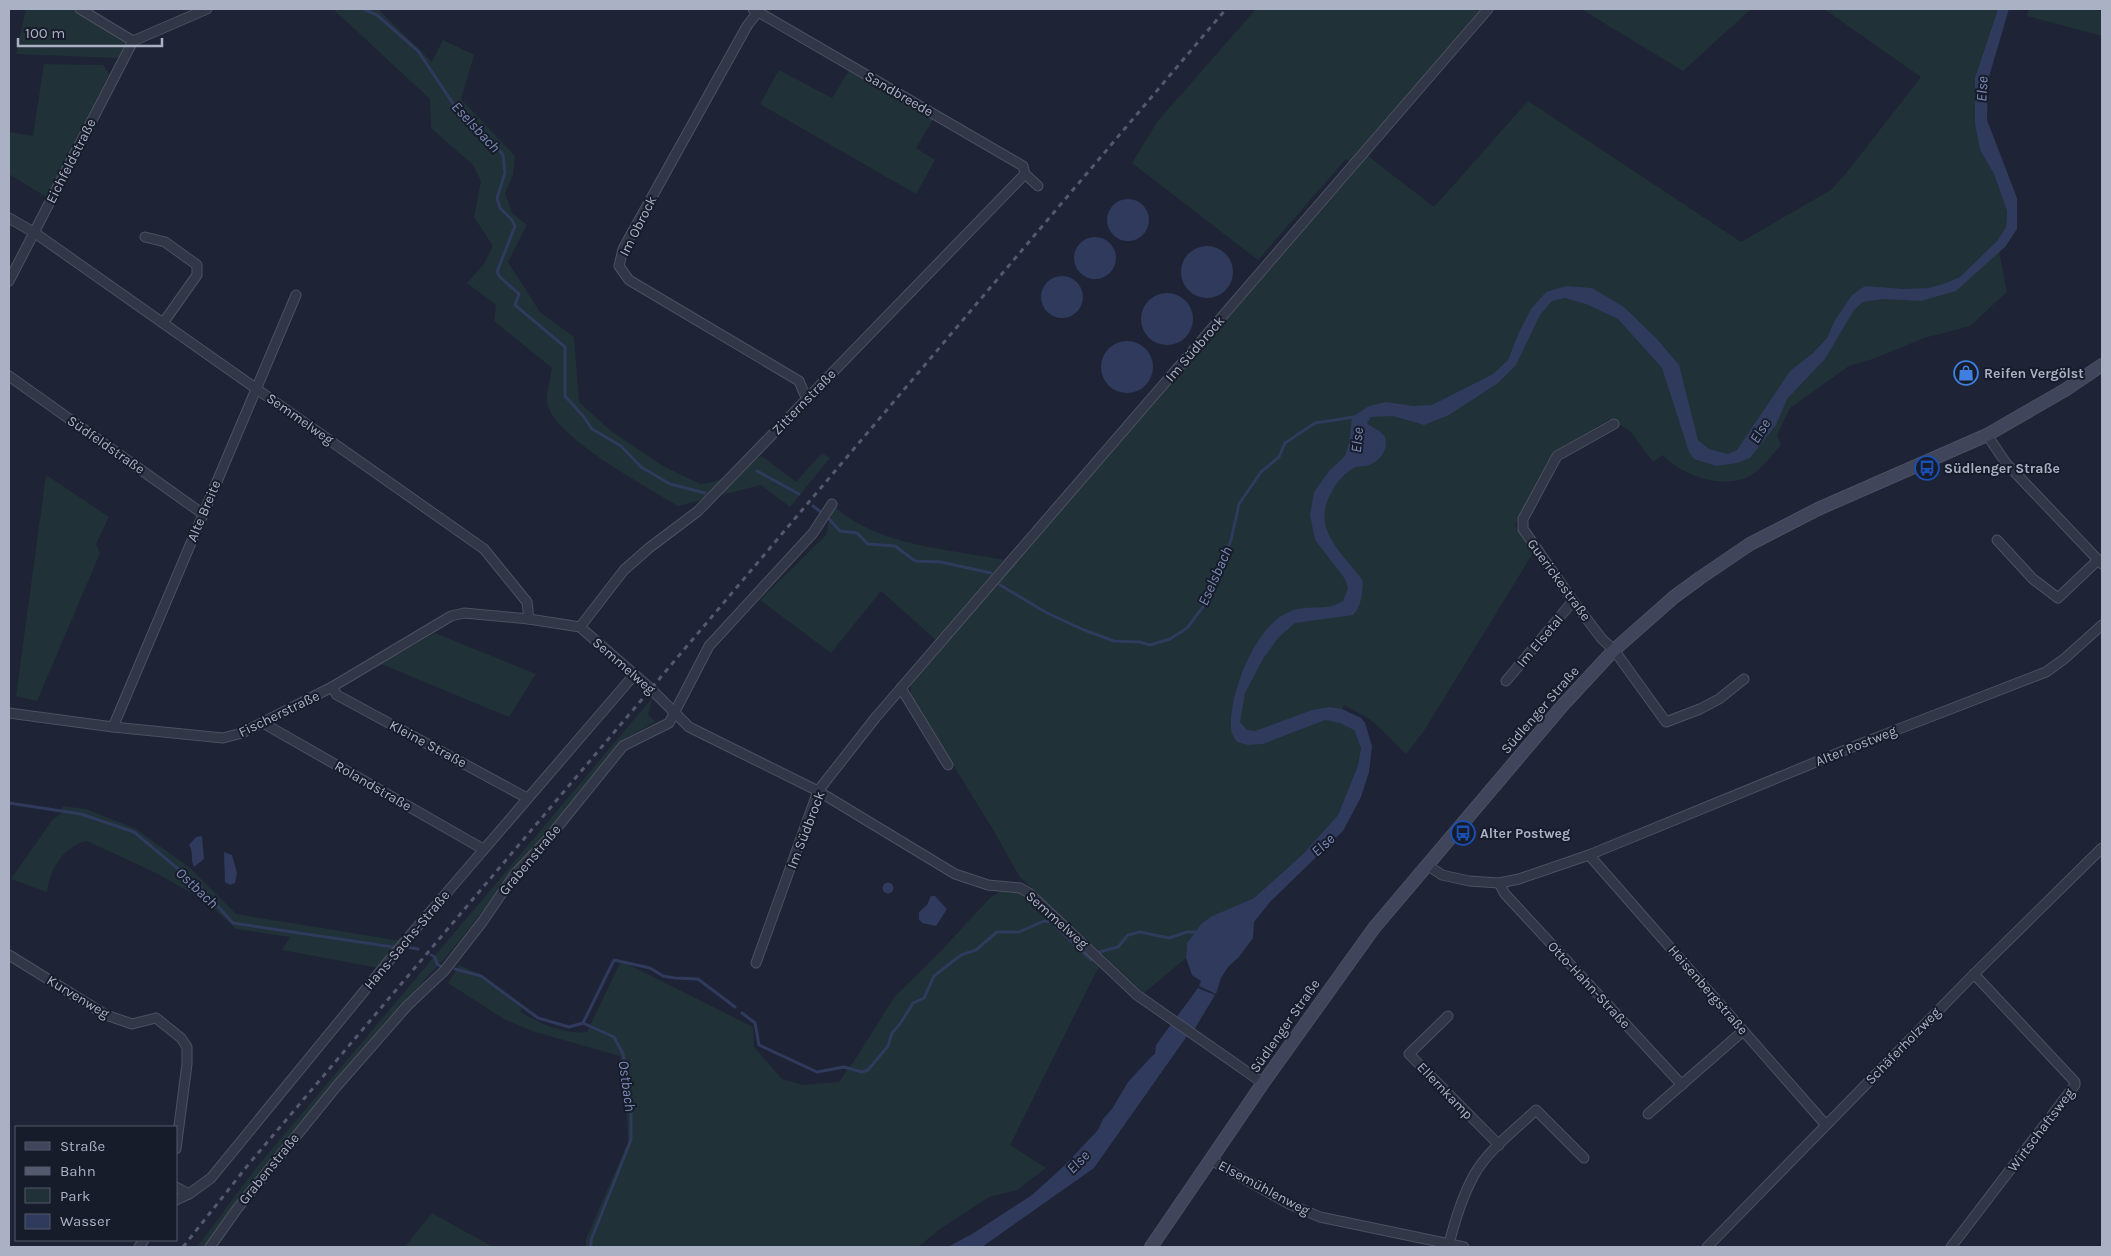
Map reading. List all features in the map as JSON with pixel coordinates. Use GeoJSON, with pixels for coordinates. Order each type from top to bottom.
{"type":"FeatureCollection","features":[{"type":"Feature","properties":{"kind":"main road","name":"Südlenger Straße"},"geometry":{"type":"LineString","coordinates":[[1151,1247],[1263,1083],[1374,928],[1563,705],[1614,650],[1674,597],[1750,544],[1818,509],[1987,435],[2065,390],[2102,365]]}},
{"type":"Feature","properties":{"kind":"street"},"geometry":{"type":"LineString","coordinates":[[80,9],[133,42],[207,9]]}},
{"type":"Feature","properties":{"kind":"street","name":"Im Südbrock"},"geometry":{"type":"LineString","coordinates":[[756,963],[818,791],[901,688],[1488,9]]}},
{"type":"Feature","properties":{"kind":"street","name":"Sandbreede"},"geometry":{"type":"LineString","coordinates":[[757,10],[1023,166],[1025,174],[1038,186]]}},
{"type":"Feature","properties":{"kind":"street","name":"Im Obrock"},"geometry":{"type":"LineString","coordinates":[[757,10],[623,249],[619,266],[629,280],[799,381],[807,400]]}},
{"type":"Feature","properties":{"kind":"street","name":"Eichfeldstraße"},"geometry":{"type":"LineString","coordinates":[[9,281],[133,42]]}},
{"type":"Feature","properties":{"kind":"street","name":"Zitternstraße"},"geometry":{"type":"LineString","coordinates":[[580,627],[624,570],[649,548],[698,511],[1025,174]]}},
{"type":"Feature","properties":{"kind":"street","name":"Semmelweg"},"geometry":{"type":"LineString","coordinates":[[9,218],[35,233],[484,549],[527,602],[529,619],[580,627],[675,712],[689,727],[818,791],[954,874],[988,885],[1020,888],[1029,893],[1137,995],[1263,1083]]}},
{"type":"Feature","properties":{"kind":"street"},"geometry":{"type":"LineString","coordinates":[[145,237],[165,242],[197,265],[197,275],[163,323]]}},
{"type":"Feature","properties":{"kind":"street","name":"Alte Breite"},"geometry":{"type":"LineString","coordinates":[[113,728],[296,295]]}},
{"type":"Feature","properties":{"kind":"street","name":"Südfeldstraße"},"geometry":{"type":"LineString","coordinates":[[9,376],[203,514]]}},
{"type":"Feature","properties":{"kind":"street","name":"Guerickestraße"},"geometry":{"type":"LineString","coordinates":[[1614,424],[1558,456],[1523,519],[1523,529],[1602,639],[1614,650],[1666,722],[1700,709],[1719,699],[1744,679]]}},
{"type":"Feature","properties":{"kind":"street"},"geometry":{"type":"LineString","coordinates":[[1987,435],[2006,463],[2100,562],[2058,598],[2033,578],[1996,540]]}},
{"type":"Feature","properties":{"kind":"street","name":"Grabenstraße"},"geometry":{"type":"LineString","coordinates":[[210,1247],[237,1209],[336,1087],[407,1006],[444,971],[483,921],[515,874],[547,840],[623,746],[669,723],[709,646],[813,533],[832,504]]}},
{"type":"Feature","properties":{"kind":"street","name":"Im Elsetal"},"geometry":{"type":"LineString","coordinates":[[1506,681],[1574,601]]}},
{"type":"Feature","properties":{"kind":"street","name":"Fischerstraße"},"geometry":{"type":"LineString","coordinates":[[9,713],[113,728],[223,738],[242,733],[332,688],[451,616],[464,613],[529,619]]}},
{"type":"Feature","properties":{"kind":"street","name":"Alter Postweg"},"geometry":{"type":"LineString","coordinates":[[1428,864],[1451,878],[1500,883],[1519,879],[1589,855],[1860,744],[2046,672],[2064,659],[2102,625]]}},
{"type":"Feature","properties":{"kind":"street","name":"Hans-Sachs-Straße"},"geometry":{"type":"LineString","coordinates":[[178,1199],[189,1194],[211,1178],[484,848],[634,675]]}},
{"type":"Feature","properties":{"kind":"street","name":"Kleine Straße"},"geometry":{"type":"LineString","coordinates":[[332,688],[337,695],[527,798]]}},
{"type":"Feature","properties":{"kind":"street"},"geometry":{"type":"LineString","coordinates":[[901,688],[948,765]]}},
{"type":"Feature","properties":{"kind":"street","name":"Rolandstraße"},"geometry":{"type":"LineString","coordinates":[[263,723],[484,848]]}},
{"type":"Feature","properties":{"kind":"street","name":"Schäferholzweg"},"geometry":{"type":"LineString","coordinates":[[1707,1247],[1974,974],[2102,848]]}},
{"type":"Feature","properties":{"kind":"street","name":"Heisenbergstraße"},"geometry":{"type":"LineString","coordinates":[[1589,855],[1826,1126]]}},
{"type":"Feature","properties":{"kind":"street","name":"Otto-Hahn-Straße"},"geometry":{"type":"LineString","coordinates":[[1500,883],[1506,894],[1682,1085]]}},
{"type":"Feature","properties":{"kind":"street","name":"Kurvenweg"},"geometry":{"type":"LineString","coordinates":[[9,955],[106,1016],[132,1024],[156,1018],[181,1038],[187,1047],[187,1064],[178,1134]]}},
{"type":"Feature","properties":{"kind":"street","name":"Wirtschaftsweg"},"geometry":{"type":"LineString","coordinates":[[1951,1247],[2075,1085],[2075,1082],[1974,974]]}},
{"type":"Feature","properties":{"kind":"street","name":"Ellernkamp"},"geometry":{"type":"LineString","coordinates":[[1448,1016],[1409,1054],[1498,1145]]}},
{"type":"Feature","properties":{"kind":"street"},"geometry":{"type":"LineString","coordinates":[[1648,1114],[1743,1031]]}},
{"type":"Feature","properties":{"kind":"street"},"geometry":{"type":"LineString","coordinates":[[1449,1244],[1459,1207],[1475,1173],[1498,1145],[1536,1110],[1584,1158]]}},
{"type":"Feature","properties":{"kind":"street","name":"Elsemühlenweg"},"geometry":{"type":"LineString","coordinates":[[1211,1160],[1303,1211],[1333,1220],[1464,1247]]}},
{"type":"Feature","properties":{"kind":"street"},"geometry":{"type":"LineString","coordinates":[[178,1188],[189,1194]]}},
{"type":"Feature","properties":{"kind":"green space"},"geometry":{"type":"Polygon","coordinates":[[[26,9],[73,9],[127,41],[118,58],[16,54],[26,9]]]}},
{"type":"Feature","properties":{"kind":"green space"},"geometry":{"type":"Polygon","coordinates":[[[333,9],[378,9],[432,62],[443,40],[474,55],[461,99],[515,156],[513,175],[505,193],[512,213],[527,225],[508,262],[540,312],[574,337],[579,402],[611,431],[663,466],[700,484],[714,482],[762,456],[796,482],[822,453],[830,458],[790,507],[761,485],[678,506],[603,460],[565,430],[553,416],[547,402],[552,368],[494,321],[496,305],[467,283],[484,264],[493,246],[474,217],[481,181],[473,165],[431,128],[430,99],[333,9]]]}},
{"type":"Feature","properties":{"kind":"green space"},"geometry":{"type":"Polygon","coordinates":[[[1256,9],[1481,9],[1360,150],[1434,207],[1528,101],[1741,242],[1831,190],[1921,77],[1824,9],[1998,9],[1975,78],[1975,124],[1980,150],[1994,174],[2007,211],[2006,227],[1997,241],[2007,292],[1970,326],[1924,338],[1873,359],[1849,366],[1790,408],[1777,435],[1781,445],[1759,469],[1750,476],[1740,480],[1728,482],[1704,479],[1681,469],[1663,455],[1653,462],[1630,431],[1610,419],[1554,452],[1515,525],[1533,553],[1424,731],[1406,754],[1370,719],[1344,705],[1342,709],[1354,730],[1361,748],[1358,765],[1338,815],[1303,854],[1254,898],[1212,916],[1202,923],[1187,943],[1186,958],[1144,993],[1019,876],[994,831],[911,697],[911,683],[1358,168],[1346,159],[1258,260],[1132,163],[1157,122],[1256,9]]]}},
{"type":"Feature","properties":{"kind":"green space"},"geometry":{"type":"Polygon","coordinates":[[[1581,9],[1751,9],[1683,71],[1581,9]]]}},
{"type":"Feature","properties":{"kind":"green space"},"geometry":{"type":"Polygon","coordinates":[[[2029,9],[2102,9],[2102,36],[2027,16],[2029,9]]]}},
{"type":"Feature","properties":{"kind":"green space"},"geometry":{"type":"Polygon","coordinates":[[[44,64],[103,65],[109,74],[48,198],[9,174],[9,132],[33,136],[44,64]]]}},
{"type":"Feature","properties":{"kind":"green space"},"geometry":{"type":"Polygon","coordinates":[[[850,69],[934,118],[916,148],[935,160],[916,194],[760,104],[779,70],[832,98],[850,69]]]}},
{"type":"Feature","properties":{"kind":"green space"},"geometry":{"type":"Polygon","coordinates":[[[46,475],[109,517],[96,544],[100,553],[37,701],[16,696],[46,475]]]}},
{"type":"Feature","properties":{"kind":"green space"},"geometry":{"type":"Polygon","coordinates":[[[835,507],[852,520],[893,538],[938,549],[1004,560],[937,641],[881,591],[831,653],[760,600],[826,535],[835,507]]]}},
{"type":"Feature","properties":{"kind":"green space"},"geometry":{"type":"Polygon","coordinates":[[[435,633],[536,674],[509,717],[381,664],[435,633]]]}},
{"type":"Feature","properties":{"kind":"green space"},"geometry":{"type":"Polygon","coordinates":[[[653,697],[648,714],[655,722],[626,738],[445,958],[379,1030],[280,1148],[225,1218],[205,1247],[197,1247],[256,1168],[653,697]]]}},
{"type":"Feature","properties":{"kind":"green space"},"geometry":{"type":"Polygon","coordinates":[[[62,806],[86,809],[136,829],[190,868],[236,914],[401,941],[379,968],[282,950],[290,937],[236,929],[207,902],[156,873],[87,841],[71,848],[59,860],[48,884],[47,892],[11,879],[53,819],[61,814],[62,806]]]}},
{"type":"Feature","properties":{"kind":"green space"},"geometry":{"type":"Polygon","coordinates":[[[1002,890],[1016,891],[1029,897],[1101,967],[1097,970],[1010,1145],[1046,1168],[1017,1190],[989,1197],[940,1229],[918,1247],[586,1247],[586,1239],[628,1142],[626,1093],[620,1056],[532,1031],[504,1019],[448,983],[459,965],[482,975],[523,1005],[520,1012],[561,1030],[587,1032],[621,961],[753,1027],[754,1047],[782,1079],[803,1085],[839,1082],[895,996],[939,953],[989,899],[1002,890]]]}},
{"type":"Feature","properties":{"kind":"green space"},"geometry":{"type":"Polygon","coordinates":[[[432,1213],[493,1247],[405,1247],[432,1213]]]}},
{"type":"Feature","properties":{"kind":"water","name":"Else"},"geometry":{"type":"Polygon","coordinates":[[[1998,9],[2009,9],[1988,80],[1987,120],[2017,198],[2017,229],[2005,247],[1956,291],[1921,301],[1883,299],[1863,302],[1854,310],[1825,359],[1787,399],[1776,425],[1750,458],[1737,463],[1716,466],[1694,459],[1689,452],[1662,368],[1618,319],[1586,304],[1565,298],[1552,301],[1540,315],[1516,365],[1498,383],[1449,415],[1424,425],[1393,416],[1371,417],[1367,423],[1385,437],[1385,450],[1380,458],[1373,463],[1367,466],[1356,467],[1342,477],[1328,499],[1324,516],[1331,539],[1363,581],[1358,608],[1353,615],[1295,623],[1278,638],[1263,659],[1245,693],[1240,722],[1247,730],[1255,731],[1312,710],[1329,707],[1342,709],[1361,718],[1365,723],[1372,746],[1369,772],[1361,797],[1343,831],[1270,902],[1254,922],[1253,938],[1239,957],[1228,967],[1221,978],[1216,994],[1199,986],[1201,981],[1192,975],[1186,958],[1187,943],[1202,923],[1212,916],[1254,898],[1303,854],[1338,815],[1358,765],[1361,748],[1354,730],[1340,723],[1325,720],[1263,744],[1248,745],[1237,742],[1231,728],[1232,713],[1240,679],[1256,644],[1267,629],[1278,618],[1291,611],[1330,606],[1343,601],[1348,588],[1345,579],[1315,540],[1310,515],[1314,492],[1329,471],[1345,456],[1349,443],[1352,417],[1369,406],[1386,402],[1413,406],[1432,405],[1493,374],[1508,360],[1531,309],[1546,292],[1566,286],[1592,288],[1624,307],[1657,339],[1679,365],[1698,440],[1709,449],[1728,454],[1737,450],[1790,371],[1813,353],[1827,338],[1835,320],[1852,295],[1865,286],[1904,289],[1929,288],[1960,277],[1997,241],[2006,227],[2007,211],[1994,174],[1980,150],[1975,124],[1975,78],[1998,9]]]}},
{"type":"Feature","properties":{"kind":"water"},"geometry":{"type":"Polygon","coordinates":[[[1128,199],[1143,205],[1149,220],[1143,235],[1128,241],[1113,235],[1107,220],[1113,205],[1128,199]]]}},
{"type":"Feature","properties":{"kind":"water"},"geometry":{"type":"Polygon","coordinates":[[[1095,237],[1110,243],[1116,258],[1110,273],[1095,279],[1080,273],[1074,258],[1080,243],[1095,237]]]}},
{"type":"Feature","properties":{"kind":"water"},"geometry":{"type":"Polygon","coordinates":[[[1207,246],[1221,250],[1229,258],[1233,272],[1229,286],[1221,294],[1207,298],[1193,294],[1185,286],[1181,272],[1185,258],[1193,250],[1207,246]]]}},
{"type":"Feature","properties":{"kind":"water"},"geometry":{"type":"Polygon","coordinates":[[[1062,276],[1077,282],[1083,297],[1077,312],[1062,318],[1047,312],[1041,297],[1047,282],[1062,276]]]}},
{"type":"Feature","properties":{"kind":"water"},"geometry":{"type":"Polygon","coordinates":[[[1167,293],[1181,297],[1189,305],[1193,319],[1189,333],[1181,341],[1167,345],[1153,341],[1145,333],[1141,319],[1145,305],[1153,297],[1167,293]]]}},
{"type":"Feature","properties":{"kind":"water"},"geometry":{"type":"Polygon","coordinates":[[[1127,341],[1141,345],[1149,353],[1153,367],[1149,381],[1141,389],[1127,393],[1113,389],[1105,381],[1101,367],[1105,353],[1113,345],[1127,341]]]}},
{"type":"Feature","properties":{"kind":"water"},"geometry":{"type":"Polygon","coordinates":[[[202,836],[204,859],[194,867],[189,845],[196,837],[202,836]]]}},
{"type":"Feature","properties":{"kind":"water"},"geometry":{"type":"Polygon","coordinates":[[[224,852],[232,855],[237,873],[235,883],[230,885],[225,882],[224,852]]]}},
{"type":"Feature","properties":{"kind":"water"},"geometry":{"type":"Polygon","coordinates":[[[888,882],[894,888],[888,894],[882,888],[888,882]]]}},
{"type":"Feature","properties":{"kind":"water"},"geometry":{"type":"Polygon","coordinates":[[[931,896],[935,896],[947,909],[936,926],[922,923],[919,919],[919,912],[927,905],[931,896]]]}},
{"type":"Feature","properties":{"kind":"water","name":"Else"},"geometry":{"type":"Polygon","coordinates":[[[1198,988],[1215,995],[1194,1030],[1187,1036],[1094,1168],[982,1247],[948,1247],[972,1234],[1032,1195],[1064,1166],[1098,1130],[1103,1119],[1112,1109],[1128,1082],[1155,1054],[1156,1045],[1198,988]]]}},
{"type":"Feature","properties":{"kind":"waterway","name":"Eselsbach"},"geometry":{"type":"LineString","coordinates":[[363,9],[377,15],[418,51],[456,108],[490,139],[503,155],[505,173],[497,198],[500,208],[512,220],[515,226],[497,272],[519,294],[515,305],[565,347],[565,396],[592,429],[621,446],[641,467],[670,484],[705,493]]}},
{"type":"Feature","properties":{"kind":"waterway","name":"Eselsbach"},"geometry":{"type":"LineString","coordinates":[[1000,585],[1047,613],[1114,641],[1140,642],[1150,645],[1170,639],[1187,628],[1206,603],[1231,540],[1239,504],[1261,472],[1279,457],[1285,443],[1315,423],[1354,417]]}},
{"type":"Feature","properties":{"kind":"waterway","name":"Eselsbach"},"geometry":{"type":"LineString","coordinates":[[757,471],[799,494]]}},
{"type":"Feature","properties":{"kind":"waterway","name":"Eselsbach"},"geometry":{"type":"LineString","coordinates":[[813,506],[822,513]]}},
{"type":"Feature","properties":{"kind":"waterway","name":"Eselsbach"},"geometry":{"type":"LineString","coordinates":[[829,519],[840,531],[857,533],[868,544],[895,546],[915,561],[941,562],[991,573]]}},
{"type":"Feature","properties":{"kind":"waterway","name":"Ostbach"},"geometry":{"type":"LineString","coordinates":[[9,803],[81,814],[134,832],[201,888],[233,923],[393,947]]}},
{"type":"Feature","properties":{"kind":"waterway"},"geometry":{"type":"LineString","coordinates":[[742,1013],[755,1023],[759,1045],[817,1072],[844,1067],[862,1072],[868,1070],[888,1046],[892,1033],[913,1003],[924,998],[934,976],[961,955],[976,950],[997,932],[1019,932],[1044,921],[1051,922],[1091,960]]}},
{"type":"Feature","properties":{"kind":"waterway"},"geometry":{"type":"LineString","coordinates":[[1099,952],[1118,947],[1128,935],[1140,932],[1169,938],[1187,932],[1197,932]]}},
{"type":"Feature","properties":{"kind":"waterway","name":"Ostbach"},"geometry":{"type":"LineString","coordinates":[[407,947],[418,949]]}},
{"type":"Feature","properties":{"kind":"waterway","name":"Ostbach"},"geometry":{"type":"LineString","coordinates":[[431,955],[435,957],[437,964],[440,966]]}},
{"type":"Feature","properties":{"kind":"waterway"},"geometry":{"type":"LineString","coordinates":[[583,1023],[614,960],[650,968],[663,976],[698,979],[735,1007]]}},
{"type":"Feature","properties":{"kind":"waterway","name":"Ostbach"},"geometry":{"type":"LineString","coordinates":[[455,969],[481,976],[538,1018],[569,1027],[583,1023],[614,1037],[623,1054],[631,1098],[631,1140],[591,1240],[591,1247]]}},
{"type":"Feature","properties":{"kind":"railway"},"geometry":{"type":"LineString","coordinates":[[183,1247],[248,1165],[1226,9]]}},
{"type":"Feature","properties":{"kind":"place","name":"Reifen Vergölst"},"geometry":{"type":"Point","coordinates":[1966,373]}},
{"type":"Feature","properties":{"kind":"place","name":"Südlenger Straße"},"geometry":{"type":"Point","coordinates":[1927,468]}},
{"type":"Feature","properties":{"kind":"place","name":"Alter Postweg"},"geometry":{"type":"Point","coordinates":[1463,833]}}]}
